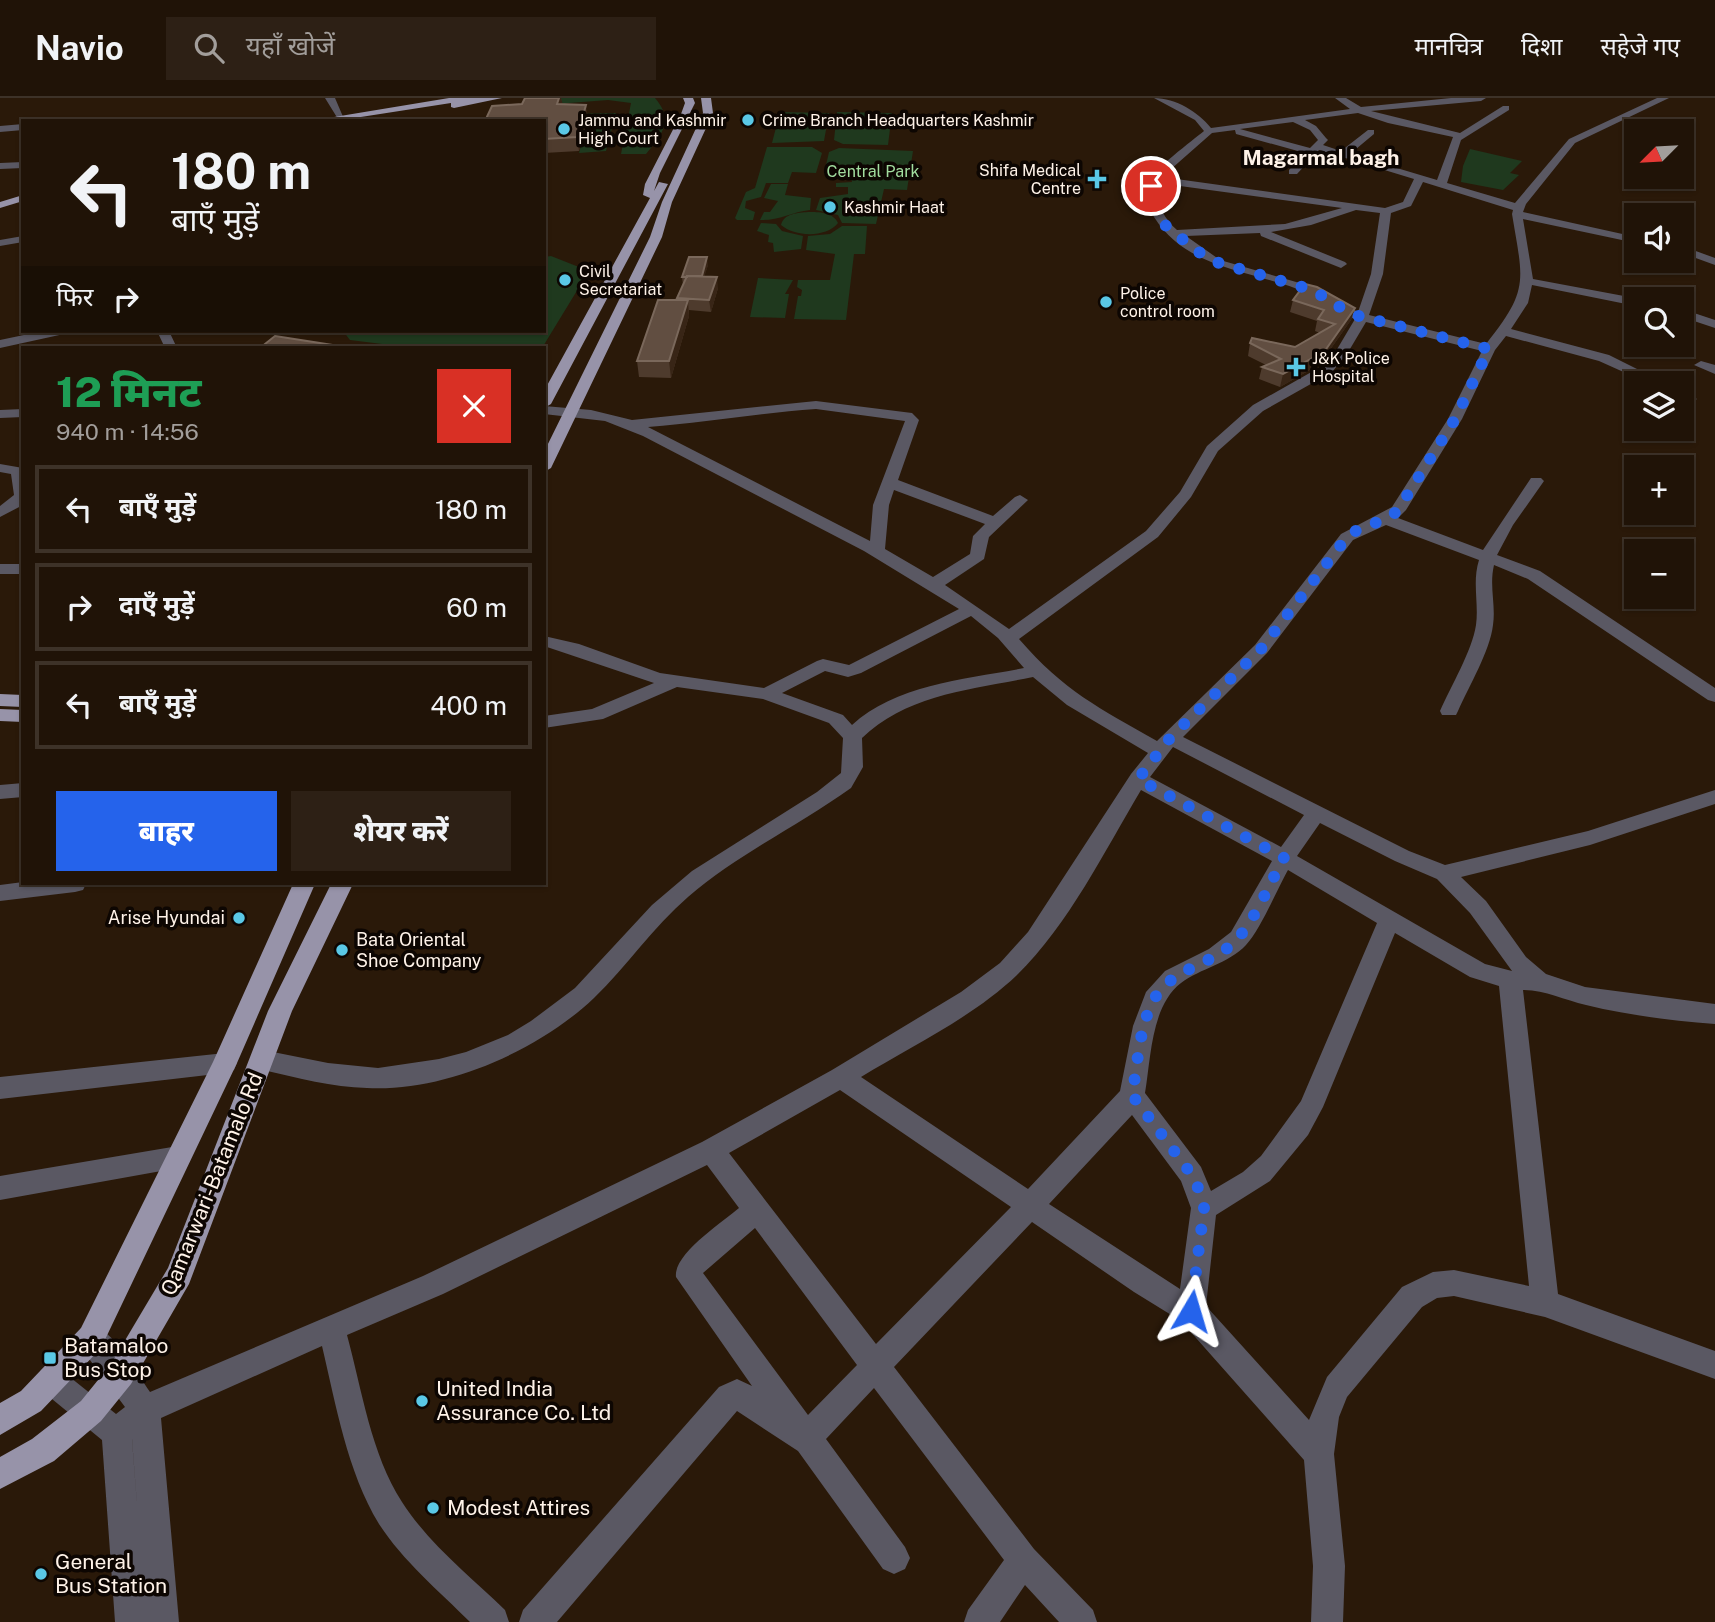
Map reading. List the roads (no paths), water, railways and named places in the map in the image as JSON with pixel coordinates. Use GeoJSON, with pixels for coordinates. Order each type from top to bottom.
{"type":"FeatureCollection","features":[{"type":"Feature","properties":{"kind":"main road"},"geometry":{"type":"LineString","coordinates":[[344,119],[467,98]]}},
{"type":"Feature","properties":{"kind":"main road"},"geometry":{"type":"LineString","coordinates":[[344,119],[497,98]]}},
{"type":"Feature","properties":{"kind":"main road"},"geometry":{"type":"LineString","coordinates":[[692,98],[714,98],[716,113],[682,197],[663,197],[647,192],[684,123],[692,98]]}},
{"type":"Feature","properties":{"kind":"main road"},"geometry":{"type":"LineString","coordinates":[[546,401],[708,113],[706,98]]}},
{"type":"Feature","properties":{"kind":"main road"},"geometry":{"type":"LineString","coordinates":[[546,464],[656,236],[663,197]]}},
{"type":"Feature","properties":{"kind":"main road"},"geometry":{"type":"LineString","coordinates":[[0,205],[21,199]]}},
{"type":"Feature","properties":{"kind":"main road"},"geometry":{"type":"LineString","coordinates":[[0,700],[21,701]]}},
{"type":"Feature","properties":{"kind":"main road"},"geometry":{"type":"LineString","coordinates":[[0,715],[21,716]]}},
{"type":"Feature","properties":{"kind":"main road"},"geometry":{"type":"LineString","coordinates":[[0,1420],[31,1401],[91,1338],[225,1063],[304,885]]}},
{"type":"Feature","properties":{"kind":"main road","name":"Qamarwari-Batamalo Rd"},"geometry":{"type":"LineString","coordinates":[[0,1474],[43,1450],[90,1411],[121,1374],[179,1275],[281,1011],[342,885]]}},
{"type":"Feature","properties":{"kind":"street"},"geometry":{"type":"LineString","coordinates":[[330,98],[344,119]]}},
{"type":"Feature","properties":{"kind":"street"},"geometry":{"type":"LineString","coordinates":[[1340,98],[1359,110],[1403,125],[1460,136]]}},
{"type":"Feature","properties":{"kind":"street"},"geometry":{"type":"LineString","coordinates":[[1481,98],[1359,110],[1209,131],[1154,179],[1151,193],[1159,219],[1172,233],[1216,262],[1313,290],[1343,310],[1363,318],[1489,349]]}},
{"type":"Feature","properties":{"kind":"street"},"geometry":{"type":"LineString","coordinates":[[116,1433],[145,1410],[331,1326],[444,1279],[712,1150],[841,1077],[969,999],[1007,969],[1059,906],[1138,779],[1165,745],[1261,649],[1347,537],[1398,510],[1455,419],[1489,349],[1516,315],[1527,281],[1518,211],[1572,141],[1664,98]]}},
{"type":"Feature","properties":{"kind":"street"},"geometry":{"type":"LineString","coordinates":[[1164,99],[1198,118],[1209,131]]}},
{"type":"Feature","properties":{"kind":"street"},"geometry":{"type":"LineString","coordinates":[[1441,184],[1454,145],[1460,136],[1506,108]]}},
{"type":"Feature","properties":{"kind":"street"},"geometry":{"type":"LineString","coordinates":[[1293,172],[1323,140],[1320,134],[1296,120]]}},
{"type":"Feature","properties":{"kind":"street"},"geometry":{"type":"LineString","coordinates":[[0,129],[21,127]]}},
{"type":"Feature","properties":{"kind":"street"},"geometry":{"type":"LineString","coordinates":[[1227,129],[1342,155],[1420,177],[1518,211],[1624,237]]}},
{"type":"Feature","properties":{"kind":"street"},"geometry":{"type":"LineString","coordinates":[[1342,155],[1371,132]]}},
{"type":"Feature","properties":{"kind":"street"},"geometry":{"type":"LineString","coordinates":[[0,166],[21,165]]}},
{"type":"Feature","properties":{"kind":"street"},"geometry":{"type":"LineString","coordinates":[[1154,179],[1386,211],[1407,204],[1420,177]]}},
{"type":"Feature","properties":{"kind":"street"},"geometry":{"type":"LineString","coordinates":[[1172,233],[1297,227],[1328,219],[1352,207]]}},
{"type":"Feature","properties":{"kind":"street"},"geometry":{"type":"LineString","coordinates":[[1009,638],[1152,534],[1186,494],[1212,449],[1223,437],[1258,408],[1327,369],[1345,349],[1363,318],[1385,229],[1386,211]]}},
{"type":"Feature","properties":{"kind":"street"},"geometry":{"type":"LineString","coordinates":[[1256,231],[1341,264]]}},
{"type":"Feature","properties":{"kind":"street"},"geometry":{"type":"LineString","coordinates":[[0,243],[21,239]]}},
{"type":"Feature","properties":{"kind":"street"},"geometry":{"type":"LineString","coordinates":[[1694,254],[1715,262]]}},
{"type":"Feature","properties":{"kind":"street"},"geometry":{"type":"LineString","coordinates":[[1527,281],[1624,300]]}},
{"type":"Feature","properties":{"kind":"street"},"geometry":{"type":"LineString","coordinates":[[1694,317],[1715,324]]}},
{"type":"Feature","properties":{"kind":"street"},"geometry":{"type":"LineString","coordinates":[[1503,331],[1604,358],[1632,371]]}},
{"type":"Feature","properties":{"kind":"street"},"geometry":{"type":"LineString","coordinates":[[0,344],[40,333]]}},
{"type":"Feature","properties":{"kind":"street"},"geometry":{"type":"LineString","coordinates":[[1701,365],[1715,370]]}},
{"type":"Feature","properties":{"kind":"street"},"geometry":{"type":"LineString","coordinates":[[634,424],[712,418],[790,406],[816,405],[899,412],[912,420],[888,482],[878,524],[877,551]]}},
{"type":"Feature","properties":{"kind":"street"},"geometry":{"type":"LineString","coordinates":[[546,410],[613,417],[634,424],[877,551],[972,609],[1009,638],[1036,671],[1067,696],[1165,745],[1444,873],[1470,898],[1518,963],[1538,981]]}},
{"type":"Feature","properties":{"kind":"street"},"geometry":{"type":"LineString","coordinates":[[0,414],[21,413]]}},
{"type":"Feature","properties":{"kind":"street"},"geometry":{"type":"LineString","coordinates":[[0,468],[20,471]]}},
{"type":"Feature","properties":{"kind":"street"},"geometry":{"type":"LineString","coordinates":[[1449,711],[1485,626],[1483,581],[1488,556],[1536,481]]}},
{"type":"Feature","properties":{"kind":"street"},"geometry":{"type":"LineString","coordinates":[[888,482],[995,522]]}},
{"type":"Feature","properties":{"kind":"street"},"geometry":{"type":"LineString","coordinates":[[0,512],[21,500]]}},
{"type":"Feature","properties":{"kind":"street"},"geometry":{"type":"LineString","coordinates":[[933,585],[978,556],[981,536],[1020,500]]}},
{"type":"Feature","properties":{"kind":"street"},"geometry":{"type":"LineString","coordinates":[[0,519],[21,521]]}},
{"type":"Feature","properties":{"kind":"street"},"geometry":{"type":"LineString","coordinates":[[1385,519],[1488,556],[1554,587],[1715,696]]}},
{"type":"Feature","properties":{"kind":"street"},"geometry":{"type":"LineString","coordinates":[[0,569],[21,569]]}},
{"type":"Feature","properties":{"kind":"street"},"geometry":{"type":"LineString","coordinates":[[766,695],[823,665],[848,671],[855,669],[972,609]]}},
{"type":"Feature","properties":{"kind":"street"},"geometry":{"type":"LineString","coordinates":[[263,1060],[328,1074],[370,1079],[449,1066],[521,1041],[556,1019],[604,974],[678,893],[851,776],[855,765],[852,736],[836,719],[766,695],[672,682],[546,642]]}},
{"type":"Feature","properties":{"kind":"street"},"geometry":{"type":"LineString","coordinates":[[852,736],[862,724],[902,702],[1036,671]]}},
{"type":"Feature","properties":{"kind":"street"},"geometry":{"type":"LineString","coordinates":[[546,722],[596,715],[672,682]]}},
{"type":"Feature","properties":{"kind":"street"},"geometry":{"type":"LineString","coordinates":[[1138,779],[1284,858],[1478,971],[1510,980],[1538,981],[1585,996],[1715,1014]]}},
{"type":"Feature","properties":{"kind":"street"},"geometry":{"type":"LineString","coordinates":[[0,792],[21,790]]}},
{"type":"Feature","properties":{"kind":"street"},"geometry":{"type":"LineString","coordinates":[[1444,873],[1590,838],[1715,797]]}},
{"type":"Feature","properties":{"kind":"street"},"geometry":{"type":"LineString","coordinates":[[805,1439],[1119,1114],[1132,1095],[1144,1026],[1154,999],[1173,978],[1217,955],[1239,937],[1284,858],[1316,814]]}},
{"type":"Feature","properties":{"kind":"street"},"geometry":{"type":"LineString","coordinates":[[0,893],[67,885]]}},
{"type":"Feature","properties":{"kind":"street"},"geometry":{"type":"LineString","coordinates":[[1204,1208],[1253,1179],[1277,1157],[1295,1133],[1311,1107],[1390,918]]}},
{"type":"Feature","properties":{"kind":"street"},"geometry":{"type":"LineString","coordinates":[[1510,980],[1545,1303]]}},
{"type":"Feature","properties":{"kind":"street"},"geometry":{"type":"LineString","coordinates":[[0,1088],[225,1063]]}},
{"type":"Feature","properties":{"kind":"street"},"geometry":{"type":"LineString","coordinates":[[841,1077],[1144,1283],[1191,1311],[1319,1454]]}},
{"type":"Feature","properties":{"kind":"street"},"geometry":{"type":"LineString","coordinates":[[1132,1095],[1192,1175],[1204,1208],[1191,1311]]}},
{"type":"Feature","properties":{"kind":"street"},"geometry":{"type":"LineString","coordinates":[[712,1150],[755,1211],[877,1366],[1023,1560],[1079,1621]]}},
{"type":"Feature","properties":{"kind":"street"},"geometry":{"type":"LineString","coordinates":[[0,1188],[179,1153]]}},
{"type":"Feature","properties":{"kind":"street"},"geometry":{"type":"LineString","coordinates":[[755,1211],[693,1264],[689,1271],[690,1277],[805,1439],[894,1558]]}},
{"type":"Feature","properties":{"kind":"street"},"geometry":{"type":"LineString","coordinates":[[1327,1622],[1329,1566],[1319,1454],[1324,1417],[1337,1387],[1412,1297],[1433,1285],[1454,1283],[1545,1303],[1715,1365]]}},
{"type":"Feature","properties":{"kind":"street"},"geometry":{"type":"LineString","coordinates":[[331,1326],[365,1452],[388,1510],[403,1530],[493,1622]]}},
{"type":"Feature","properties":{"kind":"street"},"geometry":{"type":"LineString","coordinates":[[91,1338],[121,1374],[145,1410],[163,1622]]}},
{"type":"Feature","properties":{"kind":"street"},"geometry":{"type":"LineString","coordinates":[[51,1380],[116,1433],[131,1622]]}},
{"type":"Feature","properties":{"kind":"street"},"geometry":{"type":"LineString","coordinates":[[536,1622],[729,1397],[737,1394],[805,1439]]}},
{"type":"Feature","properties":{"kind":"street"},"geometry":{"type":"LineString","coordinates":[[979,1622],[1023,1560]]}},
{"type":"Feature","properties":{"kind":"place","name":"Crime Branch Headquarters Kashmir"},"geometry":{"type":"Point","coordinates":[748,120]}},
{"type":"Feature","properties":{"kind":"place","name":"Jammu and Kashmir High Court"},"geometry":{"type":"Point","coordinates":[564,129]}},
{"type":"Feature","properties":{"kind":"place","name":"Shifa Medical Centre"},"geometry":{"type":"Point","coordinates":[1097,179]}},
{"type":"Feature","properties":{"kind":"place","name":"Kashmir Haat"},"geometry":{"type":"Point","coordinates":[830,207]}},
{"type":"Feature","properties":{"kind":"place","name":"Civil Secretariat"},"geometry":{"type":"Point","coordinates":[565,280]}},
{"type":"Feature","properties":{"kind":"place","name":"Police control room"},"geometry":{"type":"Point","coordinates":[1106,302]}},
{"type":"Feature","properties":{"kind":"place","name":"J&K Police Hospital"},"geometry":{"type":"Point","coordinates":[1296,367]}},
{"type":"Feature","properties":{"kind":"place","name":"Arise Hyundai"},"geometry":{"type":"Point","coordinates":[239,918]}},
{"type":"Feature","properties":{"kind":"place","name":"Bata Oriental Shoe Company"},"geometry":{"type":"Point","coordinates":[342,950]}},
{"type":"Feature","properties":{"kind":"place","name":"Batamaloo Bus Stop"},"geometry":{"type":"Point","coordinates":[50,1358]}},
{"type":"Feature","properties":{"kind":"place","name":"United India Assurance Co. Ltd"},"geometry":{"type":"Point","coordinates":[422,1401]}},
{"type":"Feature","properties":{"kind":"place","name":"Modest Attires"},"geometry":{"type":"Point","coordinates":[433,1508]}},
{"type":"Feature","properties":{"kind":"place","name":"General Bus Station"},"geometry":{"type":"Point","coordinates":[41,1574]}},
{"type":"Feature","properties":{"kind":"district","name":"Magarmal bagh"},"geometry":{"type":"Point","coordinates":[1321,158]}},
{"type":"Feature","properties":{"kind":"park label","name":"Central Park"},"geometry":{"type":"Point","coordinates":[873,171]}}]}
